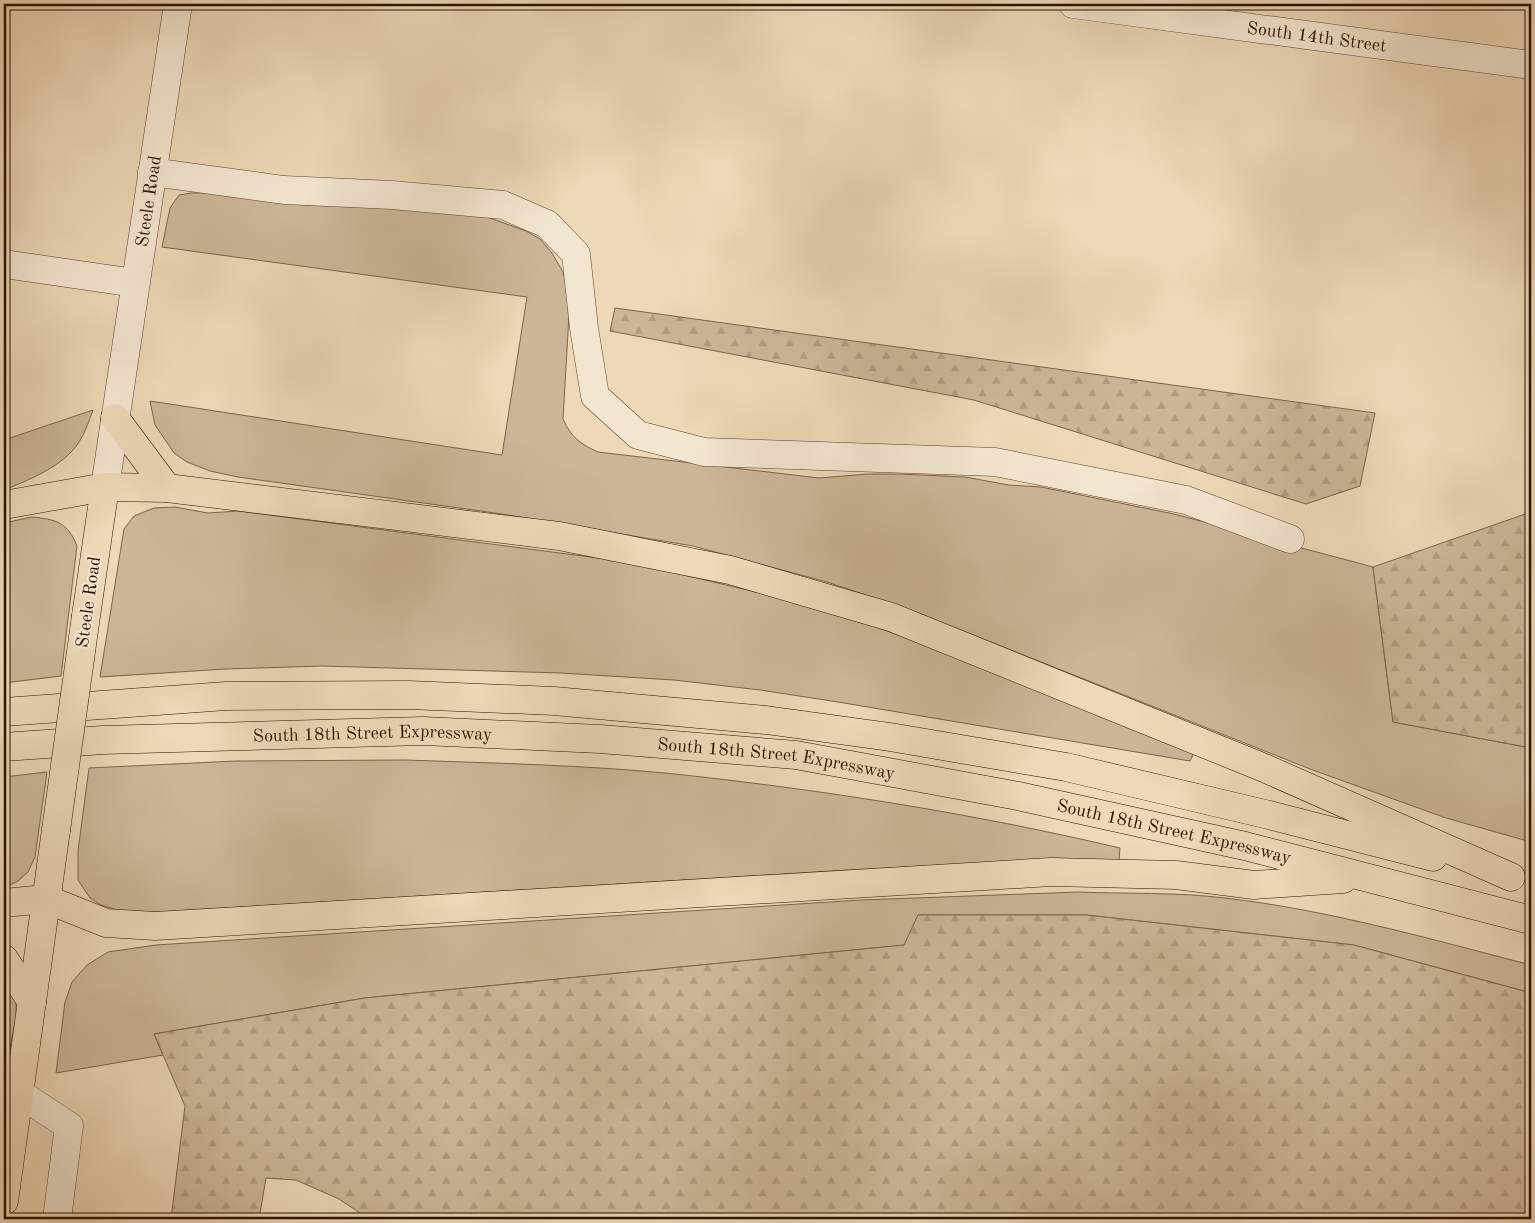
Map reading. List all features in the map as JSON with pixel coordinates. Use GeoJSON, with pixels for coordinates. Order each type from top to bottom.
{"type":"FeatureCollection","features":[{"type":"Feature","properties":{"kind":"main road"},"geometry":{"type":"LineString","coordinates":[[115,418],[167,488]]}},
{"type":"Feature","properties":{"kind":"main road"},"geometry":{"type":"LineString","coordinates":[[4,505],[104,487],[167,488],[559,536],[739,572],[891,617],[1262,766],[1521,880]]}},
{"type":"Feature","properties":{"kind":"main road","name":"Steele Road"},"geometry":{"type":"LineString","coordinates":[[4,1201],[11,1091],[32,1002],[104,487]]}},
{"type":"Feature","properties":{"kind":"main road","name":"South 18th Street Expressway"},"geometry":{"type":"LineString","coordinates":[[4,712],[226,696],[409,695],[554,701],[766,720],[1066,767],[1265,814],[1521,880]]}},
{"type":"Feature","properties":{"kind":"main road","name":"South 18th Street Expressway"},"geometry":{"type":"LineString","coordinates":[[4,747],[112,740],[423,731],[600,739],[796,755],[1018,796],[1245,846],[1531,920]]}},
{"type":"Feature","properties":{"kind":"main road"},"geometry":{"type":"LineString","coordinates":[[4,903],[46,899],[106,923],[155,926],[1051,872],[1176,875],[1254,885],[1367,877]]}},
{"type":"Feature","properties":{"kind":"main road"},"geometry":{"type":"LineString","coordinates":[[4,959],[32,1002]]}},
{"type":"Feature","properties":{"kind":"street","name":"Steele Road"},"geometry":{"type":"LineString","coordinates":[[104,487],[178,4]]}},
{"type":"Feature","properties":{"kind":"street","name":"South 14th Street"},"geometry":{"type":"LineString","coordinates":[[1073,4],[1531,65]]}},
{"type":"Feature","properties":{"kind":"street"},"geometry":{"type":"LineString","coordinates":[[152,172],[284,190],[392,195],[502,205],[546,224],[576,254],[584,328],[595,396],[638,435],[704,452],[995,462],[1186,500],[1290,539]]}},
{"type":"Feature","properties":{"kind":"street"},"geometry":{"type":"LineString","coordinates":[[4,264],[135,283]]}},
{"type":"Feature","properties":{"kind":"street"},"geometry":{"type":"LineString","coordinates":[[11,1091],[69,1126],[57,1219]]}},
{"type":"Feature","properties":{"kind":"green space"},"geometry":{"type":"Polygon","coordinates":[[[207,193],[307,205],[402,205],[476,213],[526,231],[540,239],[552,253],[563,272],[568,290],[569,315],[563,419],[569,431],[577,439],[598,452],[819,478],[868,474],[900,474],[965,477],[1009,485],[1041,487],[1174,514],[1373,567],[1393,722],[1531,748],[1531,842],[1446,818],[1310,769],[908,609],[827,582],[693,546],[502,514],[238,477],[210,471],[187,462],[174,453],[155,425],[150,401],[502,455],[527,297],[162,247],[170,208],[179,195],[207,193]]]}},
{"type":"Feature","properties":{"kind":"green space"},"geometry":{"type":"Polygon","coordinates":[[[615,308],[1375,413],[1360,486],[1306,504],[974,400],[610,331],[615,308]]]}},
{"type":"Feature","properties":{"kind":"green space"},"geometry":{"type":"Polygon","coordinates":[[[93,410],[87,427],[72,451],[45,471],[4,490],[4,440],[93,410]]]}},
{"type":"Feature","properties":{"kind":"green space"},"geometry":{"type":"Polygon","coordinates":[[[175,507],[208,513],[238,511],[629,562],[781,598],[856,620],[935,648],[1194,753],[1190,761],[838,702],[760,690],[674,680],[561,673],[322,666],[226,669],[100,677],[124,529],[134,516],[154,508],[175,507]]]}},
{"type":"Feature","properties":{"kind":"green space"},"geometry":{"type":"Polygon","coordinates":[[[1531,512],[1531,748],[1393,722],[1373,567],[1531,512]]]}},
{"type":"Feature","properties":{"kind":"green space"},"geometry":{"type":"Polygon","coordinates":[[[32,517],[48,519],[65,527],[70,532],[77,546],[61,676],[4,683],[4,523],[32,517]]]}},
{"type":"Feature","properties":{"kind":"green space"},"geometry":{"type":"Polygon","coordinates":[[[405,760],[633,770],[780,787],[894,803],[1064,835],[1120,848],[1119,860],[1058,859],[848,870],[142,913],[117,910],[101,905],[90,898],[78,880],[78,851],[89,768],[236,761],[405,760]]]}},
{"type":"Feature","properties":{"kind":"green space"},"geometry":{"type":"Polygon","coordinates":[[[47,772],[35,857],[28,872],[18,881],[4,888],[4,777],[47,772]]]}},
{"type":"Feature","properties":{"kind":"green space"},"geometry":{"type":"Polygon","coordinates":[[[1078,892],[1207,896],[1264,903],[1341,918],[1531,965],[1531,993],[1354,945],[1086,915],[918,915],[905,945],[365,998],[154,1034],[163,1055],[56,1073],[65,1002],[72,982],[87,965],[108,952],[156,945],[861,900],[1078,892]]]}},
{"type":"Feature","properties":{"kind":"green space"},"geometry":{"type":"Polygon","coordinates":[[[918,915],[1086,915],[1354,945],[1531,993],[1531,1219],[369,1219],[339,1199],[296,1180],[266,1178],[259,1219],[171,1219],[185,1106],[154,1034],[365,998],[904,945],[918,915]]]}},
{"type":"Feature","properties":{"kind":"green space"},"geometry":{"type":"Polygon","coordinates":[[[4,977],[16,1001],[16,1017],[6,1069],[4,1071],[4,977]]]}}]}
